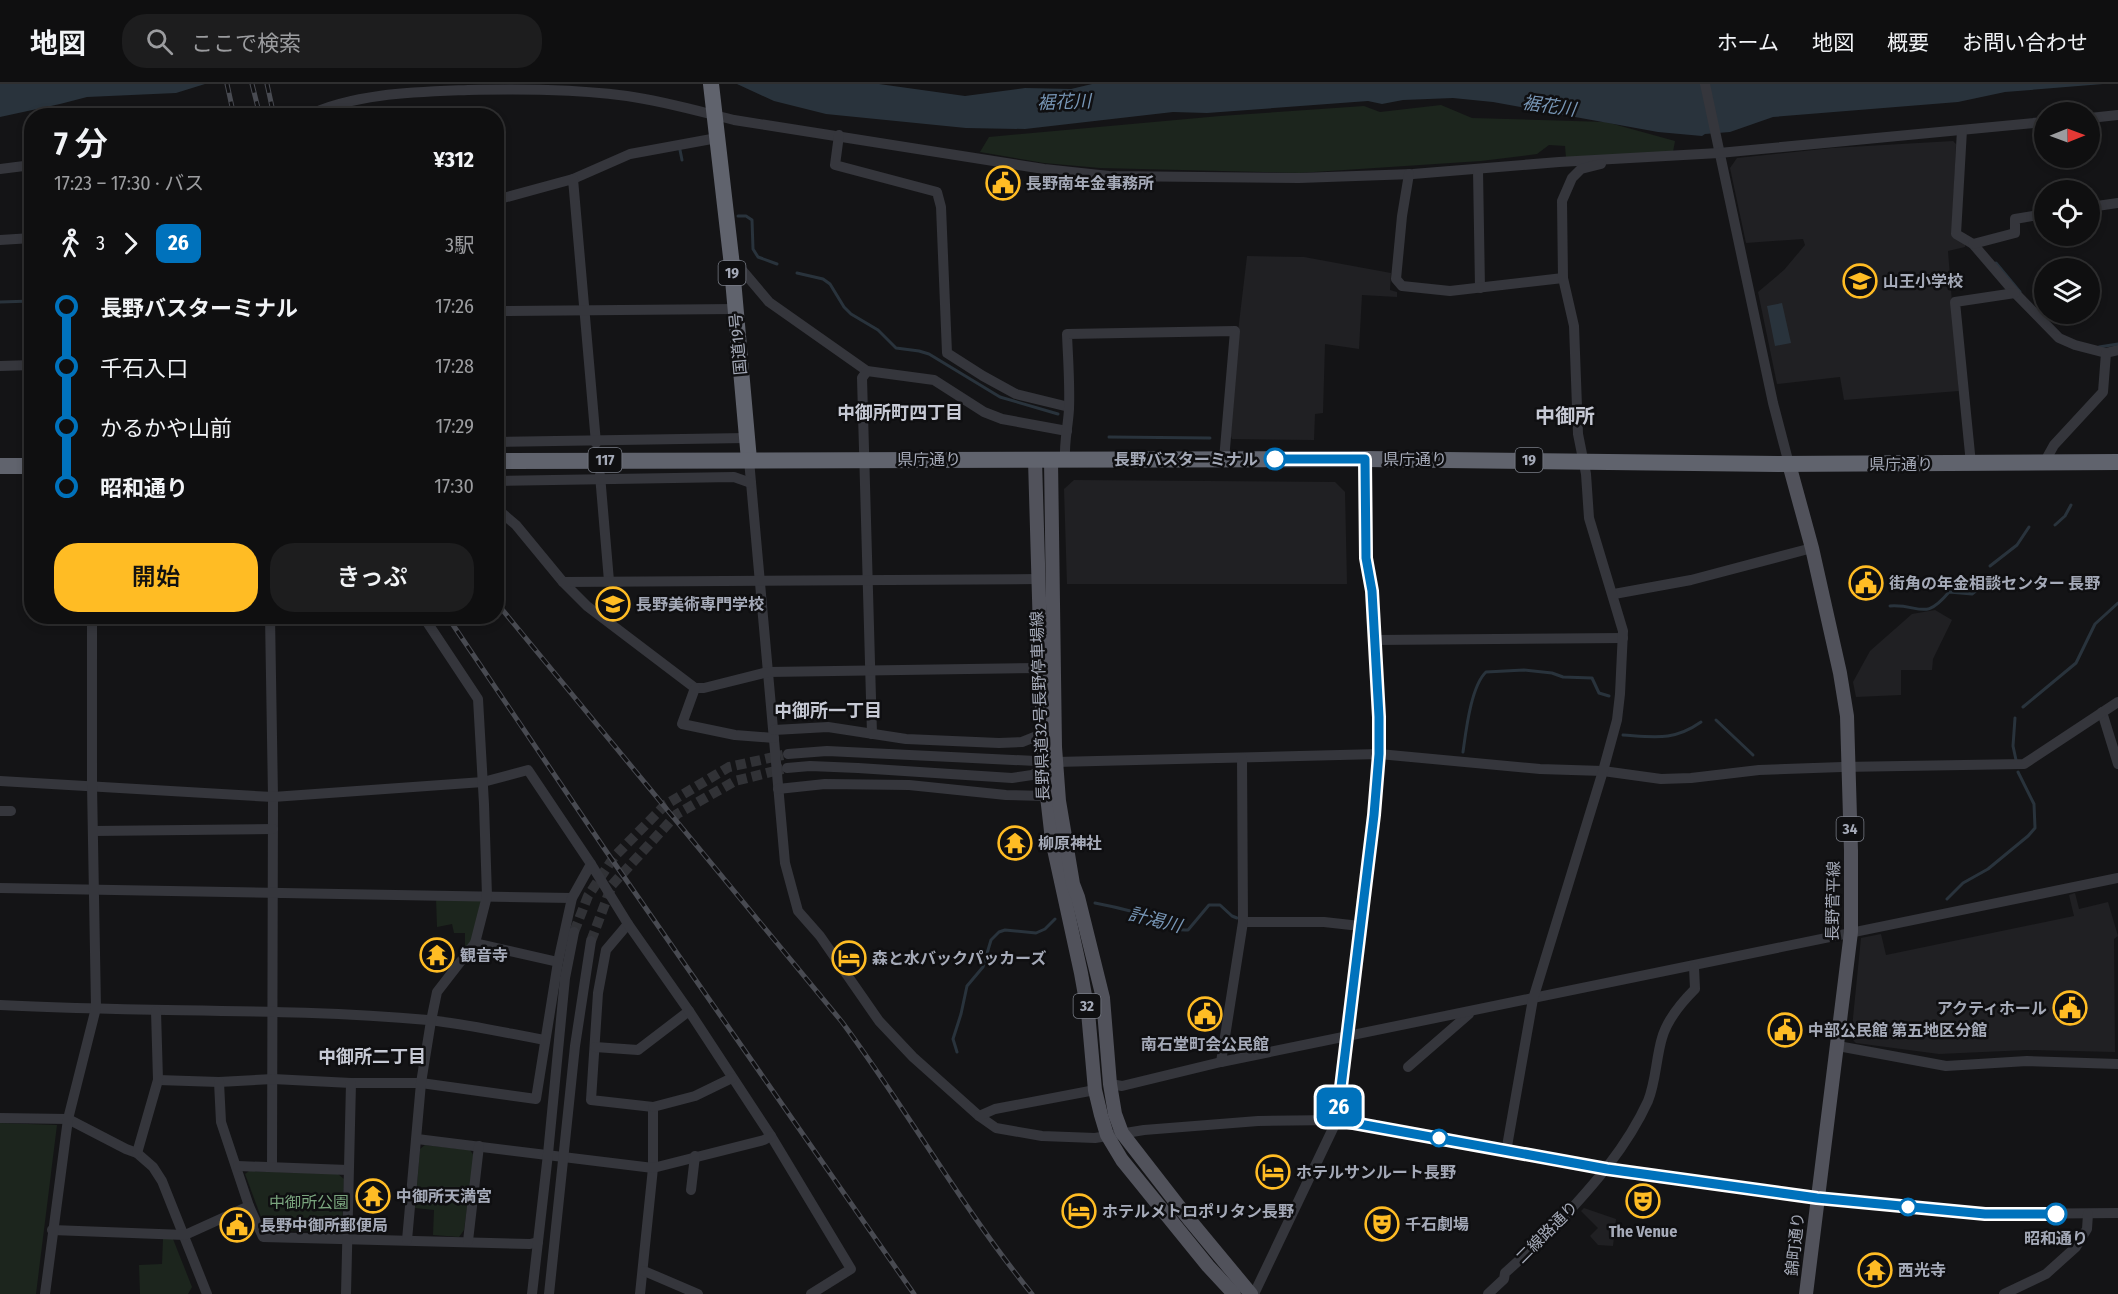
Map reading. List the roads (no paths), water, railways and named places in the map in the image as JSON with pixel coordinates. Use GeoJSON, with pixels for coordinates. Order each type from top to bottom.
{"type":"FeatureCollection","features":[{"type":"Feature","properties":{"kind":"highway","name":"国道19号"},"geometry":{"type":"LineString","coordinates":[[711,84],[749,460]]}},
{"type":"Feature","properties":{"kind":"highway","name":"県庁通り"},"geometry":{"type":"LineString","coordinates":[[504,461],[1365,459],[1789,464],[2118,462]]}},
{"type":"Feature","properties":{"kind":"highway"},"geometry":{"type":"LineString","coordinates":[[0,466],[24,466]]}},
{"type":"Feature","properties":{"kind":"main road","name":"長野県道32号長野停車場線"},"geometry":{"type":"LineString","coordinates":[[1050,460],[1039,579],[1042,734],[1073,884],[1103,998],[1110,1084],[1115,1114],[1122,1133],[1182,1211],[1252,1294]]}},
{"type":"Feature","properties":{"kind":"main road","name":"長野県道32号長野停車場線"},"geometry":{"type":"LineString","coordinates":[[1050,460],[1046,796],[1052,840],[1084,993],[1095,1090],[1107,1135],[1122,1160],[1234,1294]]}},
{"type":"Feature","properties":{"kind":"main road","name":"長野菅平線"},"geometry":{"type":"LineString","coordinates":[[1789,464],[1812,548],[1841,683],[1847,716],[1849,767],[1851,932],[1817,1198]]}},
{"type":"Feature","properties":{"kind":"main road","name":"錦町通り"},"geometry":{"type":"LineString","coordinates":[[1806,1294],[1817,1198]]}},
{"type":"Feature","properties":{"kind":"street"},"geometry":{"type":"LineString","coordinates":[[1705,84],[1773,403],[1789,464]]}},
{"type":"Feature","properties":{"kind":"street"},"geometry":{"type":"LineString","coordinates":[[324,108],[410,92],[535,88],[628,96],[714,111],[734,120],[1044,169],[1109,176],[1299,178],[1479,170],[1636,157],[1718,147],[2034,123]]}},
{"type":"Feature","properties":{"kind":"street"},"geometry":{"type":"LineString","coordinates":[[2100,117],[2118,116]]}},
{"type":"Feature","properties":{"kind":"street"},"geometry":{"type":"LineString","coordinates":[[1962,130],[1956,234],[1973,244],[2059,338],[2074,345],[2106,353],[2118,350]]}},
{"type":"Feature","properties":{"kind":"street"},"geometry":{"type":"LineString","coordinates":[[839,135],[836,165],[937,192],[941,207],[947,353],[982,376],[1016,394],[1069,407]]}},
{"type":"Feature","properties":{"kind":"street"},"geometry":{"type":"LineString","coordinates":[[504,198],[573,179],[630,154],[717,138]]}},
{"type":"Feature","properties":{"kind":"street"},"geometry":{"type":"LineString","coordinates":[[1506,1152],[1533,999],[1617,720],[1623,638],[1614,594],[1595,543],[1589,518],[1586,474],[1578,434],[1575,326],[1563,278],[1562,201],[1572,178],[1581,169],[1636,157]]}},
{"type":"Feature","properties":{"kind":"street"},"geometry":{"type":"LineString","coordinates":[[0,169],[24,166]]}},
{"type":"Feature","properties":{"kind":"street"},"geometry":{"type":"LineString","coordinates":[[1479,170],[1480,288]]}},
{"type":"Feature","properties":{"kind":"street"},"geometry":{"type":"LineString","coordinates":[[1409,174],[1396,279],[1402,286],[1440,290],[1480,288],[1563,278]]}},
{"type":"Feature","properties":{"kind":"street"},"geometry":{"type":"LineString","coordinates":[[573,179],[596,442]]}},
{"type":"Feature","properties":{"kind":"street"},"geometry":{"type":"LineString","coordinates":[[2100,206],[2118,203]]}},
{"type":"Feature","properties":{"kind":"street"},"geometry":{"type":"LineString","coordinates":[[1973,244],[2015,233],[2015,219],[2034,216]]}},
{"type":"Feature","properties":{"kind":"street"},"geometry":{"type":"LineString","coordinates":[[0,240],[24,238]]}},
{"type":"Feature","properties":{"kind":"street"},"geometry":{"type":"LineString","coordinates":[[730,257],[769,302],[867,371],[934,380],[984,412],[1002,419],[1067,431]]}},
{"type":"Feature","properties":{"kind":"street"},"geometry":{"type":"LineString","coordinates":[[1971,464],[1955,302],[2015,292]]}},
{"type":"Feature","properties":{"kind":"street"},"geometry":{"type":"LineString","coordinates":[[504,311],[735,309]]}},
{"type":"Feature","properties":{"kind":"street"},"geometry":{"type":"LineString","coordinates":[[1050,460],[1064,441],[1067,431],[1069,407],[1067,334],[1235,332],[1224,460]]}},
{"type":"Feature","properties":{"kind":"street"},"geometry":{"type":"LineString","coordinates":[[2044,463],[2054,445],[2103,392],[2106,353]]}},
{"type":"Feature","properties":{"kind":"street"},"geometry":{"type":"LineString","coordinates":[[0,366],[24,365]]}},
{"type":"Feature","properties":{"kind":"street"},"geometry":{"type":"LineString","coordinates":[[867,371],[862,378],[863,459],[872,734]]}},
{"type":"Feature","properties":{"kind":"street"},"geometry":{"type":"LineString","coordinates":[[504,442],[746,438]]}},
{"type":"Feature","properties":{"kind":"street"},"geometry":{"type":"LineString","coordinates":[[1252,1294],[1337,1120],[1379,754],[1372,591],[1366,558],[1365,459]]}},
{"type":"Feature","properties":{"kind":"street"},"geometry":{"type":"LineString","coordinates":[[749,460],[785,863],[798,911],[820,936],[879,1021],[913,1057],[979,1116],[996,1128],[1015,1133],[1095,1138],[1122,1133],[1257,1120],[1337,1120],[1607,1169],[1817,1198],[1985,1214],[2118,1213]]}},
{"type":"Feature","properties":{"kind":"street"},"geometry":{"type":"LineString","coordinates":[[504,481],[601,477],[734,477],[751,483]]}},
{"type":"Feature","properties":{"kind":"street"},"geometry":{"type":"LineString","coordinates":[[601,477],[609,581]]}},
{"type":"Feature","properties":{"kind":"street"},"geometry":{"type":"LineString","coordinates":[[504,515],[516,525],[563,582],[587,606],[695,688],[704,688],[768,672],[1041,668]]}},
{"type":"Feature","properties":{"kind":"street"},"geometry":{"type":"LineString","coordinates":[[1614,594],[1691,580],[1812,548]]}},
{"type":"Feature","properties":{"kind":"street"},"geometry":{"type":"LineString","coordinates":[[563,582],[1039,579]]}},
{"type":"Feature","properties":{"kind":"street"},"geometry":{"type":"LineString","coordinates":[[45,1294],[68,1119],[96,1008],[92,624]]}},
{"type":"Feature","properties":{"kind":"street"},"geometry":{"type":"LineString","coordinates":[[270,624],[273,796],[272,1167]]}},
{"type":"Feature","properties":{"kind":"street"},"geometry":{"type":"LineString","coordinates":[[407,1240],[430,1021],[437,992],[475,944],[487,896],[478,699],[428,624]]}},
{"type":"Feature","properties":{"kind":"street"},"geometry":{"type":"LineString","coordinates":[[1375,640],[1623,638]]}},
{"type":"Feature","properties":{"kind":"street"},"geometry":{"type":"LineString","coordinates":[[695,688],[682,724],[735,735],[774,734],[828,727],[906,739],[999,743],[1022,742],[1042,734]]}},
{"type":"Feature","properties":{"kind":"street"},"geometry":{"type":"LineString","coordinates":[[788,754],[827,751],[1048,765],[1379,754],[1540,769],[1690,778],[1759,770],[2024,764],[2118,702]]}},
{"type":"Feature","properties":{"kind":"street"},"geometry":{"type":"LineString","coordinates":[[2102,712],[2118,764]]}},
{"type":"Feature","properties":{"kind":"street"},"geometry":{"type":"LineString","coordinates":[[1221,1062],[1243,922],[1242,758]]}},
{"type":"Feature","properties":{"kind":"street"},"geometry":{"type":"LineString","coordinates":[[787,768],[810,766],[858,768],[1012,778],[1032,775],[1048,765]]}},
{"type":"Feature","properties":{"kind":"street"},"geometry":{"type":"LineString","coordinates":[[0,781],[273,796],[483,782],[528,770],[628,924],[689,1011],[771,1136],[851,1269],[811,1294]]}},
{"type":"Feature","properties":{"kind":"street"},"geometry":{"type":"LineString","coordinates":[[778,789],[825,783],[909,785],[1006,795],[1046,796]]}},
{"type":"Feature","properties":{"kind":"street"},"geometry":{"type":"LineString","coordinates":[[93,831],[273,828]]}},
{"type":"Feature","properties":{"kind":"street"},"geometry":{"type":"LineString","coordinates":[[158,1080],[219,1082],[273,1079],[351,1083],[422,1083],[536,1098],[558,962],[572,898],[591,864]]}},
{"type":"Feature","properties":{"kind":"street"},"geometry":{"type":"LineString","coordinates":[[1110,1084],[1122,1086],[1221,1062],[1694,967],[1851,932],[2118,878]]}},
{"type":"Feature","properties":{"kind":"street"},"geometry":{"type":"LineString","coordinates":[[0,888],[572,898]]}},
{"type":"Feature","properties":{"kind":"street"},"geometry":{"type":"LineString","coordinates":[[1243,922],[1324,922],[1360,926]]}},
{"type":"Feature","properties":{"kind":"street"},"geometry":{"type":"LineString","coordinates":[[628,924],[606,950],[598,993],[591,1100],[653,1107],[695,1096],[732,1078]]}},
{"type":"Feature","properties":{"kind":"street"},"geometry":{"type":"LineString","coordinates":[[532,1294],[565,978],[574,932]]}},
{"type":"Feature","properties":{"kind":"street"},"geometry":{"type":"LineString","coordinates":[[549,1294],[575,1046],[591,941]]}},
{"type":"Feature","properties":{"kind":"street"},"geometry":{"type":"LineString","coordinates":[[475,944],[558,962]]}},
{"type":"Feature","properties":{"kind":"street","name":"二線路通り"},"geometry":{"type":"LineString","coordinates":[[1488,1294],[1504,1279],[1505,1273],[1534,1245],[1540,1244],[1607,1169],[1648,1100],[1662,1036],[1686,998],[1695,989],[1694,967]]}},
{"type":"Feature","properties":{"kind":"street"},"geometry":{"type":"LineString","coordinates":[[0,1005],[156,1011],[273,1010],[430,1021],[545,1040]]}},
{"type":"Feature","properties":{"kind":"street"},"geometry":{"type":"LineString","coordinates":[[137,1153],[158,1080],[156,1011]]}},
{"type":"Feature","properties":{"kind":"street"},"geometry":{"type":"LineString","coordinates":[[595,1047],[638,1050],[689,1011]]}},
{"type":"Feature","properties":{"kind":"street"},"geometry":{"type":"LineString","coordinates":[[1408,1067],[1471,1012]]}},
{"type":"Feature","properties":{"kind":"street"},"geometry":{"type":"LineString","coordinates":[[1838,1046],[1946,1066],[2027,1061],[2118,1064]]}},
{"type":"Feature","properties":{"kind":"street"},"geometry":{"type":"LineString","coordinates":[[219,1082],[221,1122],[249,1206],[263,1237],[468,1241],[530,1245],[538,1242]]}},
{"type":"Feature","properties":{"kind":"street"},"geometry":{"type":"LineString","coordinates":[[346,1294],[351,1083]]}},
{"type":"Feature","properties":{"kind":"street"},"geometry":{"type":"LineString","coordinates":[[979,1116],[995,1109],[1095,1090]]}},
{"type":"Feature","properties":{"kind":"street"},"geometry":{"type":"LineString","coordinates":[[640,1294],[653,1168],[653,1107]]}},
{"type":"Feature","properties":{"kind":"street"},"geometry":{"type":"LineString","coordinates":[[0,1118],[68,1119],[137,1153],[153,1167],[162,1181],[207,1294]]}},
{"type":"Feature","properties":{"kind":"street"},"geometry":{"type":"LineString","coordinates":[[417,1139],[653,1168],[764,1140],[771,1136]]}},
{"type":"Feature","properties":{"kind":"street"},"geometry":{"type":"LineString","coordinates":[[468,1241],[479,1146]]}},
{"type":"Feature","properties":{"kind":"street"},"geometry":{"type":"LineString","coordinates":[[691,1190],[695,1156]]}},
{"type":"Feature","properties":{"kind":"street"},"geometry":{"type":"LineString","coordinates":[[237,1166],[348,1170]]}},
{"type":"Feature","properties":{"kind":"street"},"geometry":{"type":"LineString","coordinates":[[52,1230],[185,1234],[249,1206]]}},
{"type":"Feature","properties":{"kind":"street"},"geometry":{"type":"LineString","coordinates":[[2004,1294],[2046,1274],[2076,1247],[2087,1229],[2088,1214]]}},
{"type":"Feature","properties":{"kind":"street"},"geometry":{"type":"LineString","coordinates":[[644,1271],[698,1294]]}},
{"type":"Feature","properties":{"kind":"water"},"geometry":{"type":"Polygon","coordinates":[[[0,84],[205,84],[176,93],[87,97],[42,108],[24,108],[24,112],[0,117],[0,84]]]}},
{"type":"Feature","properties":{"kind":"water","name":"裾花川"},"geometry":{"type":"Polygon","coordinates":[[[737,84],[879,84],[965,96],[1025,88],[1071,89],[1092,84],[2103,84],[2005,92],[1958,102],[1773,117],[1730,132],[1702,136],[1658,132],[1493,102],[1453,98],[1403,100],[1382,104],[1368,101],[1207,113],[1173,112],[1025,129],[966,128],[826,114],[774,101],[737,84]]]}},
{"type":"Feature","properties":{"kind":"water"},"geometry":{"type":"Polygon","coordinates":[[[1782,303],[1791,343],[1775,346],[1767,306],[1782,303]]]}},
{"type":"Feature","properties":{"kind":"waterway"},"geometry":{"type":"LineString","coordinates":[[680,150],[682,160]]}},
{"type":"Feature","properties":{"kind":"waterway"},"geometry":{"type":"LineString","coordinates":[[738,216],[746,216],[752,220],[753,249],[758,257],[777,264]]}},
{"type":"Feature","properties":{"kind":"waterway"},"geometry":{"type":"LineString","coordinates":[[1996,263],[2020,292]]}},
{"type":"Feature","properties":{"kind":"waterway"},"geometry":{"type":"LineString","coordinates":[[797,273],[823,279],[830,284],[851,314],[878,330],[896,348],[929,354],[1000,397],[1058,414]]}},
{"type":"Feature","properties":{"kind":"waterway"},"geometry":{"type":"LineString","coordinates":[[0,302],[24,301]]}},
{"type":"Feature","properties":{"kind":"waterway"},"geometry":{"type":"LineString","coordinates":[[2099,347],[2118,344]]}},
{"type":"Feature","properties":{"kind":"waterway"},"geometry":{"type":"LineString","coordinates":[[1109,437],[1210,438]]}},
{"type":"Feature","properties":{"kind":"waterway"},"geometry":{"type":"LineString","coordinates":[[2055,525],[2065,516],[2071,505]]}},
{"type":"Feature","properties":{"kind":"waterway"},"geometry":{"type":"LineString","coordinates":[[1990,566],[2017,545],[2029,527]]}},
{"type":"Feature","properties":{"kind":"waterway"},"geometry":{"type":"LineString","coordinates":[[1890,606],[1928,609],[1934,607],[1949,592],[1972,594],[1977,590]]}},
{"type":"Feature","properties":{"kind":"waterway"},"geometry":{"type":"LineString","coordinates":[[2023,707],[2076,663],[2095,624],[2118,603]]}},
{"type":"Feature","properties":{"kind":"waterway"},"geometry":{"type":"LineString","coordinates":[[1463,752],[1476,687],[1486,672],[1524,670],[1552,673],[1563,677],[1592,678],[1599,693],[1609,696]]}},
{"type":"Feature","properties":{"kind":"waterway"},"geometry":{"type":"LineString","coordinates":[[2015,718],[2013,746],[2016,760]]}},
{"type":"Feature","properties":{"kind":"waterway"},"geometry":{"type":"LineString","coordinates":[[1716,720],[1753,755]]}},
{"type":"Feature","properties":{"kind":"waterway"},"geometry":{"type":"LineString","coordinates":[[1623,735],[1655,737],[1673,735],[1701,722]]}},
{"type":"Feature","properties":{"kind":"waterway"},"geometry":{"type":"LineString","coordinates":[[1947,899],[1963,883],[1988,869],[2035,828],[2034,804],[2018,772]]}},
{"type":"Feature","properties":{"kind":"waterway","name":"計渇川"},"geometry":{"type":"LineString","coordinates":[[1095,903],[1145,915],[1180,930],[1188,930],[1209,905],[1220,905],[1237,918]]}},
{"type":"Feature","properties":{"kind":"waterway","name":"計渇川"},"geometry":{"type":"LineString","coordinates":[[957,1052],[953,1039],[967,986],[983,967],[991,940],[999,932],[1005,930],[1036,933],[1045,929],[1055,919]]}},
{"type":"Feature","properties":{"kind":"tunnel"},"geometry":{"type":"LineString","coordinates":[[574,932],[588,896],[614,857],[665,805],[729,767],[783,755]]}},
{"type":"Feature","properties":{"kind":"tunnel"},"geometry":{"type":"LineString","coordinates":[[591,941],[612,885],[677,814],[735,781],[783,769]]}},
{"type":"Feature","properties":{"kind":"railway"},"geometry":{"type":"LineString","coordinates":[[227,84],[232,108]]}},
{"type":"Feature","properties":{"kind":"railway"},"geometry":{"type":"LineString","coordinates":[[252,84],[258,108]]}},
{"type":"Feature","properties":{"kind":"railway"},"geometry":{"type":"LineString","coordinates":[[267,84],[272,108]]}},
{"type":"Feature","properties":{"kind":"railway"},"geometry":{"type":"LineString","coordinates":[[504,612],[842,1022],[982,1228],[1032,1294]]}},
{"type":"Feature","properties":{"kind":"railway"},"geometry":{"type":"LineString","coordinates":[[452,624],[606,851],[914,1294]]}},
{"type":"Feature","properties":{"kind":"place","name":"長野南年金事務所"},"geometry":{"type":"Point","coordinates":[1003,183]}},
{"type":"Feature","properties":{"kind":"place","name":"山王小学校"},"geometry":{"type":"Point","coordinates":[1860,281]}},
{"type":"Feature","properties":{"kind":"place","name":"長野バスターミナル"},"geometry":{"type":"Point","coordinates":[1275,459]}},
{"type":"Feature","properties":{"kind":"place","name":"街角の年金相談センター 長野"},"geometry":{"type":"Point","coordinates":[1866,583]}},
{"type":"Feature","properties":{"kind":"place","name":"長野美術専門学校"},"geometry":{"type":"Point","coordinates":[613,604]}},
{"type":"Feature","properties":{"kind":"place","name":"柳原神社"},"geometry":{"type":"Point","coordinates":[1015,843]}},
{"type":"Feature","properties":{"kind":"place","name":"観音寺"},"geometry":{"type":"Point","coordinates":[437,955]}},
{"type":"Feature","properties":{"kind":"place","name":"森と水バックパッカーズ"},"geometry":{"type":"Point","coordinates":[849,958]}},
{"type":"Feature","properties":{"kind":"place","name":"アクティホール"},"geometry":{"type":"Point","coordinates":[2070,1008]}},
{"type":"Feature","properties":{"kind":"place","name":"南石堂町会公民館"},"geometry":{"type":"Point","coordinates":[1205,1014]}},
{"type":"Feature","properties":{"kind":"place","name":"中部公民館 第五地区分館"},"geometry":{"type":"Point","coordinates":[1785,1030]}},
{"type":"Feature","properties":{"kind":"place","name":"ホテルサンルート長野"},"geometry":{"type":"Point","coordinates":[1273,1172]}},
{"type":"Feature","properties":{"kind":"place","name":"中御所天満宮"},"geometry":{"type":"Point","coordinates":[373,1196]}},
{"type":"Feature","properties":{"kind":"place","name":"The Venue"},"geometry":{"type":"Point","coordinates":[1643,1201]}},
{"type":"Feature","properties":{"kind":"place","name":"ホテルメトロポリタン長野"},"geometry":{"type":"Point","coordinates":[1079,1211]}},
{"type":"Feature","properties":{"kind":"place","name":"昭和通り"},"geometry":{"type":"Point","coordinates":[2056,1214]}},
{"type":"Feature","properties":{"kind":"place","name":"千石劇場"},"geometry":{"type":"Point","coordinates":[1382,1224]}},
{"type":"Feature","properties":{"kind":"place","name":"長野中御所郵便局"},"geometry":{"type":"Point","coordinates":[237,1225]}},
{"type":"Feature","properties":{"kind":"place","name":"西光寺"},"geometry":{"type":"Point","coordinates":[1875,1270]}},
{"type":"Feature","properties":{"kind":"district","name":"中御所町四丁目"},"geometry":{"type":"Point","coordinates":[900,413]}},
{"type":"Feature","properties":{"kind":"district","name":"中御所"},"geometry":{"type":"Point","coordinates":[1565,416]}},
{"type":"Feature","properties":{"kind":"district","name":"中御所一丁目"},"geometry":{"type":"Point","coordinates":[828,711]}},
{"type":"Feature","properties":{"kind":"district","name":"中御所二丁目"},"geometry":{"type":"Point","coordinates":[372,1057]}},
{"type":"Feature","properties":{"kind":"park label","name":"中御所公園"},"geometry":{"type":"Point","coordinates":[309,1202]}}]}
